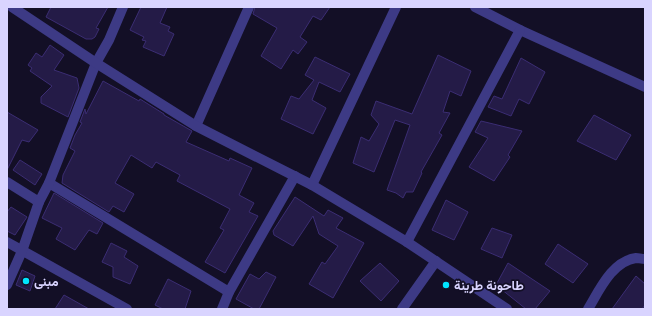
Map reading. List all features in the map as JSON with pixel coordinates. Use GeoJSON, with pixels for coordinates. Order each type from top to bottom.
{"type":"FeatureCollection","features":[{"type":"Feature","properties":{"kind":"street"},"geometry":{"type":"LineString","coordinates":[[12,7],[96,63],[196,126],[312,184],[407,242],[507,309]]}},
{"type":"Feature","properties":{"kind":"street"},"geometry":{"type":"LineString","coordinates":[[7,285],[22,251],[39,202],[49,183],[96,63],[109,40],[123,7]]}},
{"type":"Feature","properties":{"kind":"street"},"geometry":{"type":"LineString","coordinates":[[196,126],[249,7]]}},
{"type":"Feature","properties":{"kind":"street"},"geometry":{"type":"LineString","coordinates":[[312,184],[396,7]]}},
{"type":"Feature","properties":{"kind":"street"},"geometry":{"type":"LineString","coordinates":[[475,7],[520,30],[645,87]]}},
{"type":"Feature","properties":{"kind":"street"},"geometry":{"type":"LineString","coordinates":[[407,242],[520,30]]}},
{"type":"Feature","properties":{"kind":"street"},"geometry":{"type":"LineString","coordinates":[[222,309],[229,292],[295,176]]}},
{"type":"Feature","properties":{"kind":"street"},"geometry":{"type":"LineString","coordinates":[[7,182],[39,202]]}},
{"type":"Feature","properties":{"kind":"street"},"geometry":{"type":"LineString","coordinates":[[49,183],[229,292]]}},
{"type":"Feature","properties":{"kind":"street"},"geometry":{"type":"LineString","coordinates":[[7,242],[127,309]]}},
{"type":"Feature","properties":{"kind":"street"},"geometry":{"type":"LineString","coordinates":[[588,309],[612,271],[635,258],[645,259]]}},
{"type":"Feature","properties":{"kind":"street"},"geometry":{"type":"LineString","coordinates":[[402,309],[436,261]]}},
{"type":"Feature","properties":{"kind":"building"},"geometry":{"type":"Polygon","coordinates":[[[51,7],[108,7],[96,28],[99,29],[95,37],[92,39],[86,39],[46,17],[51,7]]]}},
{"type":"Feature","properties":{"kind":"building"},"geometry":{"type":"Polygon","coordinates":[[[141,7],[167,7],[160,23],[170,27],[168,31],[174,34],[164,56],[143,47],[146,41],[142,40],[144,37],[130,30],[141,7]]]}},
{"type":"Feature","properties":{"kind":"building"},"geometry":{"type":"Polygon","coordinates":[[[255,7],[330,7],[321,20],[313,16],[300,37],[307,42],[298,54],[293,50],[281,69],[261,56],[277,28],[253,14],[255,7]]]}},
{"type":"Feature","properties":{"kind":"building"},"geometry":{"type":"Polygon","coordinates":[[[50,45],[64,55],[54,70],[77,78],[79,88],[68,117],[41,103],[41,97],[52,86],[30,71],[32,68],[28,65],[36,53],[42,57],[50,45]]]}},
{"type":"Feature","properties":{"kind":"building"},"geometry":{"type":"Polygon","coordinates":[[[438,55],[471,71],[461,96],[450,91],[443,112],[450,113],[439,133],[442,135],[421,172],[422,173],[413,192],[406,192],[403,198],[396,193],[387,190],[410,125],[395,120],[374,172],[353,163],[361,137],[369,141],[379,124],[371,115],[376,101],[412,114],[438,55]]]}},
{"type":"Feature","properties":{"kind":"building"},"geometry":{"type":"Polygon","coordinates":[[[315,57],[350,74],[340,92],[319,82],[312,100],[326,108],[313,134],[281,119],[291,96],[299,99],[314,80],[305,75],[315,57]]]}},
{"type":"Feature","properties":{"kind":"building"},"geometry":{"type":"Polygon","coordinates":[[[521,58],[545,72],[529,104],[519,99],[511,116],[488,107],[494,96],[502,99],[521,58]]]}},
{"type":"Feature","properties":{"kind":"building"},"geometry":{"type":"Polygon","coordinates":[[[103,81],[139,101],[140,99],[192,131],[186,142],[229,161],[230,158],[252,168],[239,195],[254,203],[249,212],[258,216],[225,273],[205,262],[224,230],[220,228],[230,209],[177,181],[180,175],[156,162],[152,168],[131,155],[115,183],[134,194],[124,212],[113,206],[109,212],[62,183],[63,175],[75,151],[70,148],[82,123],[80,122],[85,109],[86,114],[103,81]]]}},
{"type":"Feature","properties":{"kind":"building"},"geometry":{"type":"Polygon","coordinates":[[[7,112],[38,130],[29,142],[22,140],[7,170],[7,112]]]}},
{"type":"Feature","properties":{"kind":"building"},"geometry":{"type":"Polygon","coordinates":[[[594,115],[631,135],[616,160],[577,141],[594,115]]]}},
{"type":"Feature","properties":{"kind":"building"},"geometry":{"type":"Polygon","coordinates":[[[481,121],[522,131],[508,155],[510,157],[494,181],[469,167],[488,138],[475,132],[481,121]]]}},
{"type":"Feature","properties":{"kind":"building"},"geometry":{"type":"Polygon","coordinates":[[[20,160],[42,174],[35,185],[13,170],[20,160]]]}},
{"type":"Feature","properties":{"kind":"building"},"geometry":{"type":"Polygon","coordinates":[[[54,193],[103,223],[97,234],[89,230],[75,250],[56,239],[62,228],[42,218],[54,193]]]}},
{"type":"Feature","properties":{"kind":"building"},"geometry":{"type":"Polygon","coordinates":[[[295,197],[324,216],[328,210],[343,218],[336,228],[364,243],[333,298],[309,284],[322,262],[325,264],[338,246],[319,234],[313,216],[293,246],[274,235],[273,231],[295,197]]]}},
{"type":"Feature","properties":{"kind":"building"},"geometry":{"type":"Polygon","coordinates":[[[446,200],[468,212],[454,240],[432,230],[446,200]]]}},
{"type":"Feature","properties":{"kind":"building"},"geometry":{"type":"Polygon","coordinates":[[[11,207],[27,217],[15,235],[7,231],[7,212],[11,207]]]}},
{"type":"Feature","properties":{"kind":"building"},"geometry":{"type":"Polygon","coordinates":[[[492,228],[512,235],[502,258],[481,249],[492,228]]]}},
{"type":"Feature","properties":{"kind":"building"},"geometry":{"type":"Polygon","coordinates":[[[111,243],[127,251],[124,257],[138,266],[130,284],[113,277],[113,267],[102,262],[111,243]]]}},
{"type":"Feature","properties":{"kind":"building"},"geometry":{"type":"Polygon","coordinates":[[[558,244],[588,264],[573,283],[545,264],[558,244]]]}},
{"type":"Feature","properties":{"kind":"building"},"geometry":{"type":"Polygon","coordinates":[[[380,263],[399,281],[381,301],[360,281],[380,263]]]}},
{"type":"Feature","properties":{"kind":"building"},"geometry":{"type":"Polygon","coordinates":[[[508,263],[550,291],[535,309],[526,309],[496,285],[508,263]]]}},
{"type":"Feature","properties":{"kind":"building","name":"مبنى"},"geometry":{"type":"Polygon","coordinates":[[[22,270],[35,276],[30,291],[16,285],[22,270]]]}},
{"type":"Feature","properties":{"kind":"building"},"geometry":{"type":"Polygon","coordinates":[[[266,272],[276,277],[259,309],[254,309],[236,299],[250,274],[259,279],[266,272]]]}},
{"type":"Feature","properties":{"kind":"building"},"geometry":{"type":"Polygon","coordinates":[[[636,276],[645,284],[645,305],[642,309],[612,309],[636,276]]]}},
{"type":"Feature","properties":{"kind":"building"},"geometry":{"type":"Polygon","coordinates":[[[168,279],[191,291],[185,309],[163,309],[155,305],[168,279]]]}},
{"type":"Feature","properties":{"kind":"building"},"geometry":{"type":"Polygon","coordinates":[[[64,295],[89,309],[55,309],[64,295]]]}},
{"type":"Feature","properties":{"kind":"place","name":"مبنى"},"geometry":{"type":"Point","coordinates":[26,281]}},
{"type":"Feature","properties":{"kind":"place","name":"طاحونة طرينة"},"geometry":{"type":"Point","coordinates":[446,285]}}]}
